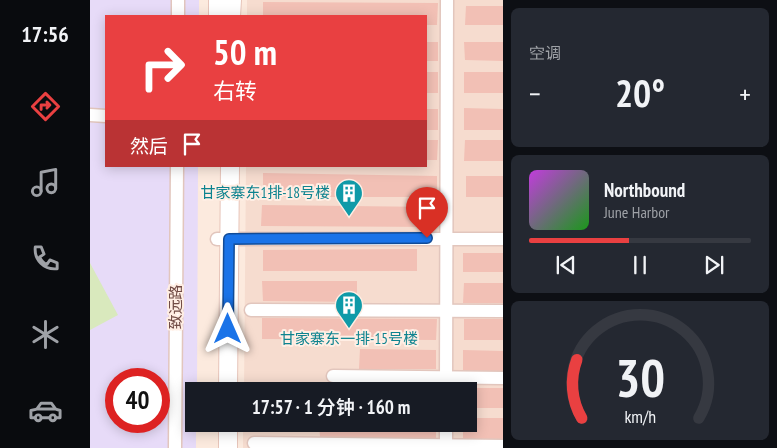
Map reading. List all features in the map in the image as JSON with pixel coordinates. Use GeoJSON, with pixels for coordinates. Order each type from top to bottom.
{"type":"FeatureCollection","features":[{"type":"Feature","properties":{"kind":"street"},"geometry":{"type":"LineString","coordinates":[[178,0],[178,15]]}},
{"type":"Feature","properties":{"kind":"street"},"geometry":{"type":"LineString","coordinates":[[218,0],[218,15]]}},
{"type":"Feature","properties":{"kind":"street"},"geometry":{"type":"LineString","coordinates":[[231,15],[232,0]]}},
{"type":"Feature","properties":{"kind":"street"},"geometry":{"type":"LineString","coordinates":[[446,382],[447,0]]}},
{"type":"Feature","properties":{"kind":"street"},"geometry":{"type":"LineString","coordinates":[[90,115],[105,116]]}},
{"type":"Feature","properties":{"kind":"street","name":"致远路"},"geometry":{"type":"LineString","coordinates":[[175,448],[177,167]]}},
{"type":"Feature","properties":{"kind":"street"},"geometry":{"type":"LineString","coordinates":[[218,167],[223,239],[228,382]]}},
{"type":"Feature","properties":{"kind":"street"},"geometry":{"type":"LineString","coordinates":[[217,382],[223,239],[230,167]]}},
{"type":"Feature","properties":{"kind":"street"},"geometry":{"type":"LineString","coordinates":[[223,239],[503,239]]}},
{"type":"Feature","properties":{"kind":"street"},"geometry":{"type":"LineString","coordinates":[[251,310],[503,311]]}},
{"type":"Feature","properties":{"kind":"street"},"geometry":{"type":"LineString","coordinates":[[333,376],[503,378]]}},
{"type":"Feature","properties":{"kind":"street"},"geometry":{"type":"LineString","coordinates":[[216,432],[216,448]]}},
{"type":"Feature","properties":{"kind":"street"},"geometry":{"type":"LineString","coordinates":[[228,432],[228,448]]}},
{"type":"Feature","properties":{"kind":"street"},"geometry":{"type":"LineString","coordinates":[[446,432],[446,447]]}},
{"type":"Feature","properties":{"kind":"street"},"geometry":{"type":"LineString","coordinates":[[254,443],[446,447],[503,446]]}},
{"type":"Feature","properties":{"kind":"shaded area"},"geometry":{"type":"Polygon","coordinates":[[[90,0],[199,0],[199,15],[105,15],[105,167],[198,167],[197,382],[185,382],[185,432],[196,432],[196,448],[90,448],[90,0]]]}},
{"type":"Feature","properties":{"kind":"shaded area"},"geometry":{"type":"Polygon","coordinates":[[[247,0],[503,0],[503,448],[243,448],[243,432],[477,432],[477,382],[244,382],[246,167],[427,167],[427,15],[247,15],[247,0]]]}},
{"type":"Feature","properties":{"kind":"green space"},"geometry":{"type":"Polygon","coordinates":[[[90,263],[118,315],[90,330],[90,263]]]}},
{"type":"Feature","properties":{"kind":"building"},"geometry":{"type":"Polygon","coordinates":[[[263,2],[438,3],[437,25],[427,25],[427,15],[263,15],[263,2]]]}},
{"type":"Feature","properties":{"kind":"building"},"geometry":{"type":"Polygon","coordinates":[[[466,6],[503,6],[503,25],[465,25],[466,6]]]}},
{"type":"Feature","properties":{"kind":"building"},"geometry":{"type":"Polygon","coordinates":[[[427,42],[438,42],[438,61],[427,61],[427,42]]]}},
{"type":"Feature","properties":{"kind":"building"},"geometry":{"type":"Polygon","coordinates":[[[464,42],[503,42],[503,61],[465,60],[464,42]]]}},
{"type":"Feature","properties":{"kind":"building"},"geometry":{"type":"Polygon","coordinates":[[[427,72],[438,72],[438,93],[427,93],[427,72]]]}},
{"type":"Feature","properties":{"kind":"building"},"geometry":{"type":"Polygon","coordinates":[[[464,72],[503,72],[503,93],[464,93],[464,72]]]}},
{"type":"Feature","properties":{"kind":"building"},"geometry":{"type":"Polygon","coordinates":[[[464,108],[503,109],[503,130],[464,130],[464,108]]]}},
{"type":"Feature","properties":{"kind":"building"},"geometry":{"type":"Polygon","coordinates":[[[427,109],[438,109],[438,130],[427,130],[427,109]]]}},
{"type":"Feature","properties":{"kind":"building"},"geometry":{"type":"Polygon","coordinates":[[[427,140],[438,140],[437,160],[427,160],[427,140]]]}},
{"type":"Feature","properties":{"kind":"building"},"geometry":{"type":"Polygon","coordinates":[[[465,140],[503,140],[503,161],[464,161],[465,140]]]}},
{"type":"Feature","properties":{"kind":"building"},"geometry":{"type":"Polygon","coordinates":[[[263,173],[437,176],[437,197],[263,197],[263,173]]]}},
{"type":"Feature","properties":{"kind":"building"},"geometry":{"type":"Polygon","coordinates":[[[466,176],[503,176],[503,197],[466,197],[466,176]]]}},
{"type":"Feature","properties":{"kind":"building","name":"甘家寨东1排-18号楼"},"geometry":{"type":"Polygon","coordinates":[[[262,205],[436,207],[437,227],[261,226],[262,205]]]}},
{"type":"Feature","properties":{"kind":"building"},"geometry":{"type":"Polygon","coordinates":[[[417,249],[417,271],[263,271],[263,250],[417,249]]]}},
{"type":"Feature","properties":{"kind":"building"},"geometry":{"type":"Polygon","coordinates":[[[463,253],[503,253],[503,272],[463,272],[463,253]]]}},
{"type":"Feature","properties":{"kind":"building"},"geometry":{"type":"Polygon","coordinates":[[[262,281],[357,281],[357,302],[263,301],[262,281]]]}},
{"type":"Feature","properties":{"kind":"building"},"geometry":{"type":"Polygon","coordinates":[[[464,283],[503,283],[503,303],[463,303],[464,283]]]}},
{"type":"Feature","properties":{"kind":"building","name":"甘家寨东一排-15号楼"},"geometry":{"type":"Polygon","coordinates":[[[262,318],[437,319],[436,340],[262,339],[262,318]]]}},
{"type":"Feature","properties":{"kind":"building"},"geometry":{"type":"Polygon","coordinates":[[[464,319],[503,319],[503,340],[464,340],[464,319]]]}},
{"type":"Feature","properties":{"kind":"building"},"geometry":{"type":"Polygon","coordinates":[[[360,349],[436,350],[436,369],[359,369],[360,349]]]}},
{"type":"Feature","properties":{"kind":"building"},"geometry":{"type":"Polygon","coordinates":[[[463,350],[503,351],[503,372],[463,372],[463,350]]]}},
{"type":"Feature","properties":{"kind":"building"},"geometry":{"type":"Polygon","coordinates":[[[477,388],[503,388],[503,408],[477,408],[477,388]]]}},
{"type":"Feature","properties":{"kind":"building"},"geometry":{"type":"Polygon","coordinates":[[[477,418],[503,418],[503,441],[463,440],[463,432],[477,432],[477,418]]]}},
{"type":"Feature","properties":{"kind":"building"},"geometry":{"type":"Polygon","coordinates":[[[320,432],[436,432],[436,439],[320,437],[320,432]]]}},
{"type":"Feature","properties":{"kind":"place","name":"甘家寨东1排-18号楼"},"geometry":{"type":"Point","coordinates":[349,217]}},
{"type":"Feature","properties":{"kind":"place","name":"甘家寨东一排-15号楼"},"geometry":{"type":"Point","coordinates":[349,329]}},
{"type":"Feature","properties":{"kind":"route"},"geometry":{"type":"LineString","coordinates":[[228,329],[229,239],[427,238]]}}]}
